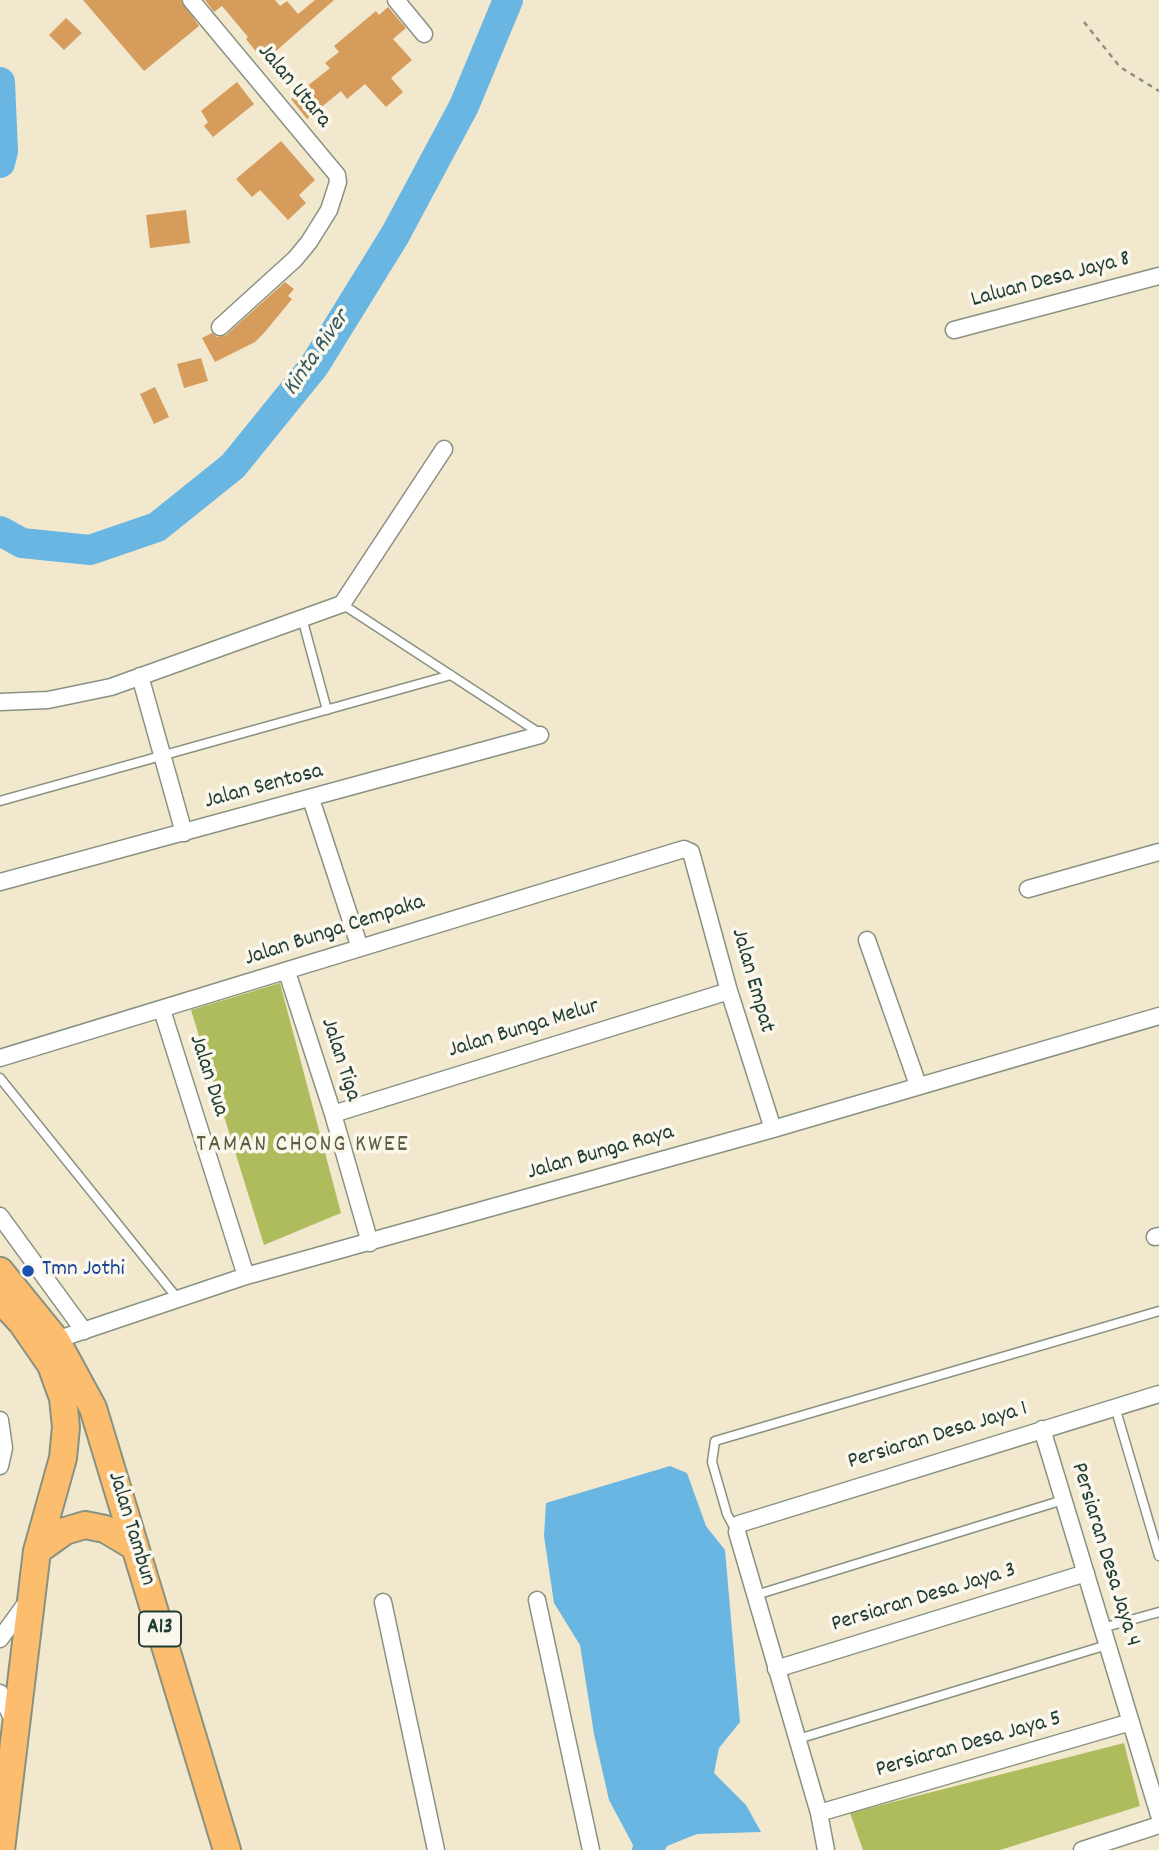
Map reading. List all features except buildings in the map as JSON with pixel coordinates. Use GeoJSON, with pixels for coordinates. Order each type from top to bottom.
{"type":"FeatureCollection","features":[{"type":"Feature","properties":{"kind":"main road","name":"Jalan Tambun"},"geometry":{"type":"LineString","coordinates":[[0,1271],[57,1340],[93,1408],[227,1850]]}},
{"type":"Feature","properties":{"kind":"main road"},"geometry":{"type":"LineString","coordinates":[[0,1299],[22,1323],[51,1365],[63,1398],[66,1427],[63,1458],[37,1551],[1,1850]]}},
{"type":"Feature","properties":{"kind":"main road"},"geometry":{"type":"LineString","coordinates":[[37,1551],[65,1531],[85,1525],[105,1530],[135,1547]]}},
{"type":"Feature","properties":{"kind":"street","name":"Jalan Utara"},"geometry":{"type":"LineString","coordinates":[[191,0],[337,175],[338,190],[295,259],[220,327]]}},
{"type":"Feature","properties":{"kind":"street"},"geometry":{"type":"LineString","coordinates":[[396,0],[425,34]]}},
{"type":"Feature","properties":{"kind":"street","name":"Laluan Desa Jaya 8"},"geometry":{"type":"LineString","coordinates":[[954,330],[1159,276]]}},
{"type":"Feature","properties":{"kind":"street"},"geometry":{"type":"LineString","coordinates":[[0,702],[81,695],[342,604],[444,449]]}},
{"type":"Feature","properties":{"kind":"street"},"geometry":{"type":"LineString","coordinates":[[140,676],[184,833]]}},
{"type":"Feature","properties":{"kind":"street","name":"Jalan Sentosa"},"geometry":{"type":"LineString","coordinates":[[0,882],[540,735]]}},
{"type":"Feature","properties":{"kind":"street"},"geometry":{"type":"LineString","coordinates":[[311,799],[360,948]]}},
{"type":"Feature","properties":{"kind":"street","name":"Jalan Bunga Cempaka"},"geometry":{"type":"LineString","coordinates":[[0,1058],[684,849]]}},
{"type":"Feature","properties":{"kind":"street","name":"Jalan Empat"},"geometry":{"type":"LineString","coordinates":[[684,849],[691,852],[729,991],[773,1129]]}},
{"type":"Feature","properties":{"kind":"street"},"geometry":{"type":"LineString","coordinates":[[1028,888],[1159,852]]}},
{"type":"Feature","properties":{"kind":"street"},"geometry":{"type":"LineString","coordinates":[[867,940],[918,1085]]}},
{"type":"Feature","properties":{"kind":"street","name":"Jalan Tiga"},"geometry":{"type":"LineString","coordinates":[[287,972],[333,1114],[370,1243]]}},
{"type":"Feature","properties":{"kind":"street","name":"Jalan Bunga Melur"},"geometry":{"type":"LineString","coordinates":[[333,1114],[729,991]]}},
{"type":"Feature","properties":{"kind":"street","name":"Jalan Dua"},"geometry":{"type":"LineString","coordinates":[[162,1010],[246,1276]]}},
{"type":"Feature","properties":{"kind":"street","name":"Jalan Bunga Raya"},"geometry":{"type":"LineString","coordinates":[[57,1340],[180,1301],[246,1276],[773,1129],[1159,1016]]}},
{"type":"Feature","properties":{"kind":"street"},"geometry":{"type":"LineString","coordinates":[[0,1216],[84,1331]]}},
{"type":"Feature","properties":{"kind":"street","name":"Persiaran Desa Jaya 1"},"geometry":{"type":"LineString","coordinates":[[737,1532],[742,1522],[1159,1394]]}},
{"type":"Feature","properties":{"kind":"street"},"geometry":{"type":"LineString","coordinates":[[0,1420],[4,1448],[0,1466]]}},
{"type":"Feature","properties":{"kind":"street","name":"Persiaran Desa Jaya 4"},"geometry":{"type":"LineString","coordinates":[[1042,1429],[1159,1815]]}},
{"type":"Feature","properties":{"kind":"street"},"geometry":{"type":"LineString","coordinates":[[737,1532],[819,1813],[826,1850]]}},
{"type":"Feature","properties":{"kind":"street","name":"Persiaran Desa Jaya 3"},"geometry":{"type":"LineString","coordinates":[[776,1669],[1086,1573]]}},
{"type":"Feature","properties":{"kind":"street"},"geometry":{"type":"LineString","coordinates":[[0,1639],[34,1591]]}},
{"type":"Feature","properties":{"kind":"street"},"geometry":{"type":"LineString","coordinates":[[537,1600],[591,1850]]}},
{"type":"Feature","properties":{"kind":"street"},"geometry":{"type":"LineString","coordinates":[[383,1602],[436,1850]]}},
{"type":"Feature","properties":{"kind":"street"},"geometry":{"type":"LineString","coordinates":[[0,1693],[16,1728]]}},
{"type":"Feature","properties":{"kind":"street","name":"Persiaran Desa Jaya 5"},"geometry":{"type":"LineString","coordinates":[[819,1813],[1131,1722]]}},
{"type":"Feature","properties":{"kind":"street"},"geometry":{"type":"LineString","coordinates":[[1082,1850],[1159,1825]]}},
{"type":"Feature","properties":{"kind":"lane"},"geometry":{"type":"LineString","coordinates":[[342,604],[540,735]]}},
{"type":"Feature","properties":{"kind":"lane"},"geometry":{"type":"LineString","coordinates":[[302,618],[327,710]]}},
{"type":"Feature","properties":{"kind":"lane"},"geometry":{"type":"LineString","coordinates":[[0,801],[452,675]]}},
{"type":"Feature","properties":{"kind":"lane"},"geometry":{"type":"LineString","coordinates":[[0,1078],[180,1301]]}},
{"type":"Feature","properties":{"kind":"lane"},"geometry":{"type":"LineString","coordinates":[[737,1532],[727,1514],[712,1462],[715,1441],[1159,1311]]}},
{"type":"Feature","properties":{"kind":"lane"},"geometry":{"type":"LineString","coordinates":[[1115,1407],[1159,1556]]}},
{"type":"Feature","properties":{"kind":"lane"},"geometry":{"type":"LineString","coordinates":[[756,1595],[1063,1500]]}},
{"type":"Feature","properties":{"kind":"lane"},"geometry":{"type":"LineString","coordinates":[[1102,1628],[1159,1612]]}},
{"type":"Feature","properties":{"kind":"lane"},"geometry":{"type":"LineString","coordinates":[[798,1739],[1107,1645]]}},
{"type":"Feature","properties":{"kind":"path"},"geometry":{"type":"LineString","coordinates":[[1084,22],[1120,67],[1159,91]]}},
{"type":"Feature","properties":{"kind":"green space"},"geometry":{"type":"Polygon","coordinates":[[[280,983],[341,1213],[264,1245],[191,1010],[280,983]]]}},
{"type":"Feature","properties":{"kind":"green space"},"geometry":{"type":"Polygon","coordinates":[[[1124,1743],[1140,1806],[1000,1850],[863,1850],[850,1813],[1124,1743]]]}},
{"type":"Feature","properties":{"kind":"water"},"geometry":{"type":"Polygon","coordinates":[[[670,1466],[687,1473],[706,1526],[725,1550],[740,1722],[719,1748],[714,1773],[746,1805],[761,1832],[697,1834],[667,1846],[665,1850],[632,1850],[633,1845],[609,1800],[594,1734],[580,1645],[554,1603],[544,1536],[546,1503],[670,1466]]]}},
{"type":"Feature","properties":{"kind":"waterway","name":"Kinta River"},"geometry":{"type":"LineString","coordinates":[[0,531],[22,543],[90,550],[157,527],[233,466],[314,366],[395,235],[464,106],[508,0]]}},
{"type":"Feature","properties":{"kind":"waterway","name":"Kinta River"},"geometry":{"type":"LineString","coordinates":[[0,82],[3,151],[0,163]]}},
{"type":"Feature","properties":{"kind":"place","name":"Tmn Jothi"},"geometry":{"type":"Point","coordinates":[28,1271]}},
{"type":"Feature","properties":{"kind":"district","name":"TAMAN CHONG KWEE"},"geometry":{"type":"Point","coordinates":[303,1147]}}]}
